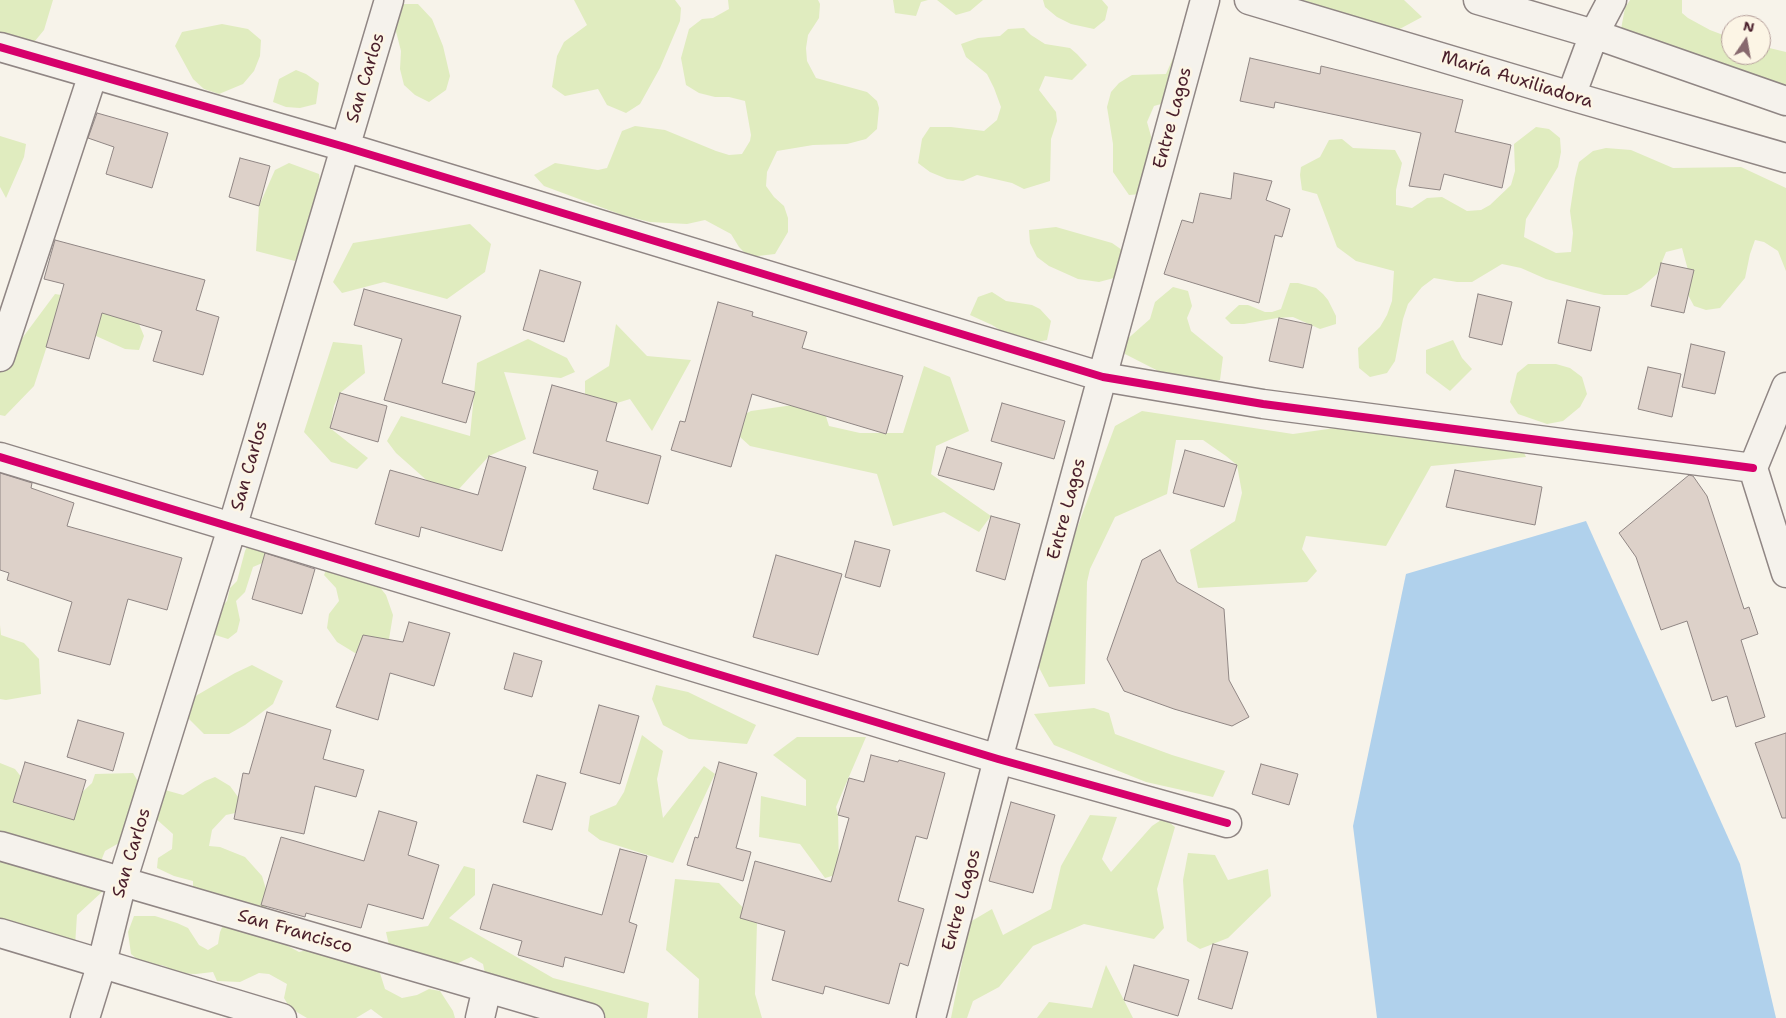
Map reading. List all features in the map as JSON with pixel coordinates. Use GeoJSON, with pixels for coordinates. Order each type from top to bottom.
{"type":"FeatureCollection","features":[{"type":"Feature","properties":{"kind":"street","name":"San Carlos"},"geometry":{"type":"LineString","coordinates":[[86,1018],[102,964],[122,882],[232,528],[389,0]]}},
{"type":"Feature","properties":{"kind":"street","name":"Entre Lagos"},"geometry":{"type":"LineString","coordinates":[[931,1018],[998,759],[1205,0]]}},
{"type":"Feature","properties":{"kind":"street","name":"María Auxiliadora"},"geometry":{"type":"LineString","coordinates":[[1249,0],[1786,158]]}},
{"type":"Feature","properties":{"kind":"street"},"geometry":{"type":"LineString","coordinates":[[1478,0],[1594,34],[1786,101]]}},
{"type":"Feature","properties":{"kind":"street"},"geometry":{"type":"LineString","coordinates":[[1571,96],[1594,34],[1612,0]]}},
{"type":"Feature","properties":{"kind":"street"},"geometry":{"type":"LineString","coordinates":[[0,47],[345,147],[1103,377],[1263,404],[1753,468]]}},
{"type":"Feature","properties":{"kind":"street"},"geometry":{"type":"LineString","coordinates":[[0,357],[93,74]]}},
{"type":"Feature","properties":{"kind":"street"},"geometry":{"type":"LineString","coordinates":[[1786,387],[1753,468],[1786,573]]}},
{"type":"Feature","properties":{"kind":"street"},"geometry":{"type":"LineString","coordinates":[[0,457],[998,759],[1227,823]]}},
{"type":"Feature","properties":{"kind":"street","name":"San Francisco"},"geometry":{"type":"LineString","coordinates":[[0,846],[590,1018]]}},
{"type":"Feature","properties":{"kind":"street"},"geometry":{"type":"LineString","coordinates":[[0,933],[282,1018]]}},
{"type":"Feature","properties":{"kind":"street"},"geometry":{"type":"LineString","coordinates":[[480,1018],[487,988]]}},
{"type":"Feature","properties":{"kind":"green space"},"geometry":{"type":"Polygon","coordinates":[[[0,0],[53,0],[44,30],[35,41],[21,44],[0,40],[0,0]]]}},
{"type":"Feature","properties":{"kind":"green space"},"geometry":{"type":"Polygon","coordinates":[[[574,0],[675,0],[681,8],[680,21],[660,68],[640,104],[626,113],[607,105],[598,89],[565,96],[552,87],[557,56],[564,42],[587,25],[574,0]]]}},
{"type":"Feature","properties":{"kind":"green space"},"geometry":{"type":"Polygon","coordinates":[[[728,0],[818,0],[820,4],[819,18],[808,35],[806,48],[807,61],[816,78],[867,92],[877,101],[879,108],[877,129],[866,139],[847,144],[813,145],[777,151],[767,172],[766,186],[784,206],[788,218],[788,232],[775,254],[749,257],[739,247],[731,234],[705,220],[687,224],[650,222],[622,215],[544,186],[534,175],[555,163],[598,170],[607,168],[622,131],[635,126],[665,130],[729,155],[742,154],[750,141],[751,135],[745,101],[699,93],[686,85],[681,58],[689,29],[702,19],[713,18],[729,9],[728,0]]]}},
{"type":"Feature","properties":{"kind":"green space"},"geometry":{"type":"Polygon","coordinates":[[[893,0],[928,0],[921,2],[916,16],[895,13],[893,0]]]}},
{"type":"Feature","properties":{"kind":"green space"},"geometry":{"type":"Polygon","coordinates":[[[937,0],[983,0],[970,11],[956,15],[937,0]]]}},
{"type":"Feature","properties":{"kind":"green space"},"geometry":{"type":"Polygon","coordinates":[[[1043,0],[1102,0],[1108,7],[1105,20],[1094,29],[1071,24],[1057,17],[1045,7],[1043,0]]]}},
{"type":"Feature","properties":{"kind":"green space"},"geometry":{"type":"Polygon","coordinates":[[[1303,0],[1404,0],[1422,17],[1396,31],[1303,0]]]}},
{"type":"Feature","properties":{"kind":"green space"},"geometry":{"type":"Polygon","coordinates":[[[1630,0],[1682,0],[1682,13],[1710,30],[1721,34],[1721,65],[1771,65],[1771,48],[1786,52],[1786,92],[1692,61],[1683,49],[1649,44],[1625,35],[1621,29],[1625,8],[1630,0]]]}},
{"type":"Feature","properties":{"kind":"green space"},"geometry":{"type":"Polygon","coordinates":[[[403,4],[418,4],[432,19],[443,46],[450,76],[446,90],[429,102],[415,95],[404,85],[400,69],[401,51],[390,8],[403,4]]]}},
{"type":"Feature","properties":{"kind":"green space"},"geometry":{"type":"Polygon","coordinates":[[[222,24],[248,29],[261,40],[260,56],[254,71],[243,84],[219,94],[204,89],[193,79],[175,46],[182,32],[222,24]]]}},
{"type":"Feature","properties":{"kind":"green space"},"geometry":{"type":"Polygon","coordinates":[[[1024,28],[1045,44],[1070,48],[1087,65],[1072,80],[1045,76],[1039,90],[1056,112],[1057,121],[1051,139],[1050,181],[1024,189],[1012,183],[977,175],[963,181],[947,179],[930,172],[918,163],[922,139],[930,127],[951,127],[984,131],[997,120],[1001,107],[987,74],[966,57],[961,44],[978,38],[1000,36],[1008,29],[1024,28]]]}},
{"type":"Feature","properties":{"kind":"green space"},"geometry":{"type":"Polygon","coordinates":[[[1183,48],[1182,98],[1154,106],[1147,122],[1158,161],[1142,194],[1129,195],[1113,172],[1113,144],[1107,107],[1111,92],[1119,83],[1132,75],[1166,74],[1173,58],[1183,48]]]}},
{"type":"Feature","properties":{"kind":"green space"},"geometry":{"type":"Polygon","coordinates":[[[296,70],[319,83],[316,104],[300,108],[286,107],[273,102],[279,79],[296,70]]]}},
{"type":"Feature","properties":{"kind":"green space"},"geometry":{"type":"Polygon","coordinates":[[[1536,127],[1549,129],[1560,138],[1561,152],[1558,167],[1526,219],[1524,237],[1556,253],[1571,252],[1573,233],[1570,211],[1579,162],[1593,151],[1606,148],[1631,150],[1673,168],[1741,167],[1786,188],[1786,271],[1778,251],[1764,242],[1755,240],[1745,278],[1720,308],[1706,310],[1694,306],[1687,293],[1688,270],[1682,248],[1666,252],[1657,274],[1641,288],[1627,295],[1604,295],[1591,292],[1546,279],[1521,268],[1502,264],[1472,282],[1457,282],[1434,278],[1422,287],[1408,304],[1403,319],[1395,361],[1387,373],[1370,377],[1359,368],[1358,348],[1380,327],[1387,315],[1392,301],[1394,271],[1356,261],[1337,247],[1317,194],[1302,190],[1301,167],[1320,157],[1329,140],[1342,139],[1353,148],[1395,150],[1402,163],[1396,190],[1396,205],[1412,208],[1427,198],[1442,197],[1467,211],[1481,210],[1490,205],[1511,185],[1515,171],[1514,144],[1536,127]]]}},
{"type":"Feature","properties":{"kind":"green space"},"geometry":{"type":"Polygon","coordinates":[[[0,136],[26,144],[24,157],[6,198],[0,187],[0,136]]]}},
{"type":"Feature","properties":{"kind":"green space"},"geometry":{"type":"Polygon","coordinates":[[[289,163],[319,174],[323,202],[295,261],[256,251],[259,206],[275,170],[289,163]]]}},
{"type":"Feature","properties":{"kind":"green space"},"geometry":{"type":"Polygon","coordinates":[[[470,224],[491,244],[485,272],[447,299],[384,282],[342,293],[333,282],[353,243],[470,224]]]}},
{"type":"Feature","properties":{"kind":"green space"},"geometry":{"type":"Polygon","coordinates":[[[1056,227],[1112,243],[1125,252],[1125,275],[1099,282],[1078,279],[1049,266],[1037,257],[1030,243],[1029,230],[1056,227]]]}},
{"type":"Feature","properties":{"kind":"green space"},"geometry":{"type":"Polygon","coordinates":[[[1290,283],[1298,283],[1316,288],[1323,294],[1336,316],[1336,324],[1320,329],[1293,317],[1244,324],[1231,324],[1225,318],[1239,305],[1248,305],[1265,312],[1281,309],[1290,283]]]}},
{"type":"Feature","properties":{"kind":"green space"},"geometry":{"type":"Polygon","coordinates":[[[1173,287],[1188,291],[1192,306],[1187,318],[1191,331],[1223,357],[1220,380],[1203,383],[1170,377],[1125,354],[1124,342],[1150,319],[1155,302],[1173,287]]]}},
{"type":"Feature","properties":{"kind":"green space"},"geometry":{"type":"Polygon","coordinates":[[[992,292],[1006,301],[1032,305],[1040,309],[1051,321],[1047,340],[1028,344],[970,315],[978,297],[992,292]]]}},
{"type":"Feature","properties":{"kind":"green space"},"geometry":{"type":"Polygon","coordinates":[[[55,294],[116,304],[139,324],[144,336],[139,350],[125,349],[56,318],[34,386],[5,416],[0,415],[0,368],[55,294]]]}},
{"type":"Feature","properties":{"kind":"green space"},"geometry":{"type":"Polygon","coordinates":[[[616,324],[647,356],[691,360],[652,431],[630,399],[617,403],[585,395],[585,381],[609,366],[616,324]]]}},
{"type":"Feature","properties":{"kind":"green space"},"geometry":{"type":"Polygon","coordinates":[[[528,339],[567,358],[575,372],[561,378],[504,372],[526,439],[489,456],[449,500],[396,453],[387,441],[401,416],[470,436],[477,363],[528,339]]]}},
{"type":"Feature","properties":{"kind":"green space"},"geometry":{"type":"Polygon","coordinates":[[[1453,340],[1462,358],[1472,369],[1450,391],[1426,373],[1426,350],[1453,340]]]}},
{"type":"Feature","properties":{"kind":"green space"},"geometry":{"type":"Polygon","coordinates":[[[333,342],[362,345],[365,373],[340,393],[334,406],[330,428],[368,458],[357,469],[331,462],[304,432],[333,342]]]}},
{"type":"Feature","properties":{"kind":"green space"},"geometry":{"type":"Polygon","coordinates":[[[1528,364],[1556,364],[1570,368],[1582,377],[1587,394],[1580,407],[1563,421],[1547,424],[1518,414],[1510,402],[1517,373],[1528,364]]]}},
{"type":"Feature","properties":{"kind":"green space"},"geometry":{"type":"Polygon","coordinates":[[[924,366],[950,377],[969,431],[936,446],[931,474],[991,516],[979,532],[944,512],[893,526],[877,474],[750,446],[740,437],[737,418],[751,411],[821,401],[829,426],[860,433],[903,433],[924,366]]]}},
{"type":"Feature","properties":{"kind":"green space"},"geometry":{"type":"Polygon","coordinates":[[[1142,411],[1293,434],[1426,415],[1511,426],[1526,457],[1431,466],[1386,546],[1306,536],[1302,549],[1317,571],[1307,582],[1198,588],[1190,550],[1235,521],[1242,493],[1237,465],[1226,456],[1203,440],[1176,440],[1167,494],[1115,517],[1090,569],[1087,582],[1085,684],[1049,687],[1031,652],[1115,426],[1142,411]]]}},
{"type":"Feature","properties":{"kind":"green space"},"geometry":{"type":"Polygon","coordinates":[[[251,538],[271,549],[267,561],[253,567],[245,592],[236,601],[240,620],[237,632],[228,639],[209,633],[219,609],[227,601],[230,588],[237,581],[245,551],[251,538]]]}},
{"type":"Feature","properties":{"kind":"green space"},"geometry":{"type":"Polygon","coordinates":[[[330,561],[375,581],[386,595],[393,615],[389,639],[375,653],[355,653],[337,642],[327,628],[329,614],[339,601],[336,588],[324,575],[330,561]]]}},
{"type":"Feature","properties":{"kind":"green space"},"geometry":{"type":"Polygon","coordinates":[[[0,625],[1,635],[24,643],[39,659],[41,694],[6,700],[0,699],[0,625]]]}},
{"type":"Feature","properties":{"kind":"green space"},"geometry":{"type":"Polygon","coordinates":[[[252,665],[283,681],[273,704],[245,725],[229,734],[204,734],[187,717],[187,701],[252,665]]]}},
{"type":"Feature","properties":{"kind":"green space"},"geometry":{"type":"Polygon","coordinates":[[[656,685],[688,692],[756,725],[747,744],[689,739],[663,725],[652,699],[656,685]]]}},
{"type":"Feature","properties":{"kind":"green space"},"geometry":{"type":"Polygon","coordinates":[[[1094,708],[1109,713],[1115,734],[1172,755],[1225,771],[1213,797],[1146,782],[1054,745],[1034,714],[1094,708]]]}},
{"type":"Feature","properties":{"kind":"green space"},"geometry":{"type":"Polygon","coordinates":[[[642,735],[663,751],[657,779],[663,818],[704,766],[715,774],[673,863],[600,840],[588,831],[590,816],[616,805],[624,792],[642,735]]]}},
{"type":"Feature","properties":{"kind":"green space"},"geometry":{"type":"Polygon","coordinates":[[[797,737],[866,737],[836,807],[838,815],[839,874],[825,878],[800,844],[759,837],[761,796],[806,806],[806,780],[773,755],[797,737]]]}},
{"type":"Feature","properties":{"kind":"green space"},"geometry":{"type":"Polygon","coordinates":[[[0,763],[15,769],[26,783],[76,798],[92,783],[95,774],[133,773],[142,788],[119,843],[105,851],[99,866],[103,891],[77,915],[75,946],[0,942],[0,763]]]}},
{"type":"Feature","properties":{"kind":"green space"},"geometry":{"type":"Polygon","coordinates":[[[215,777],[230,786],[241,801],[240,812],[226,815],[212,830],[209,846],[220,847],[245,857],[262,876],[269,899],[262,915],[288,946],[299,952],[319,947],[369,962],[380,973],[385,989],[402,998],[417,995],[429,989],[440,991],[453,1011],[455,1018],[383,1018],[371,1009],[356,1018],[307,1018],[290,1008],[284,998],[287,984],[269,974],[259,973],[240,982],[217,981],[213,972],[196,974],[171,973],[167,967],[161,965],[144,965],[131,954],[128,932],[134,916],[155,916],[188,928],[199,945],[208,950],[218,944],[224,923],[193,891],[193,881],[174,876],[157,868],[158,858],[172,849],[173,834],[154,817],[153,797],[165,790],[183,795],[215,777]]]}},
{"type":"Feature","properties":{"kind":"green space"},"geometry":{"type":"Polygon","coordinates":[[[1090,815],[1117,817],[1102,859],[1111,872],[1152,826],[1164,818],[1175,827],[1157,889],[1164,928],[1154,939],[1084,924],[1033,946],[999,987],[973,1001],[967,1018],[951,1018],[970,922],[992,909],[1003,935],[1051,909],[1061,866],[1090,815]]]}},
{"type":"Feature","properties":{"kind":"green space"},"geometry":{"type":"Polygon","coordinates":[[[1188,853],[1215,855],[1228,880],[1268,869],[1271,896],[1228,938],[1200,949],[1187,941],[1183,880],[1188,853]]]}},
{"type":"Feature","properties":{"kind":"green space"},"geometry":{"type":"Polygon","coordinates":[[[464,866],[475,869],[475,895],[449,918],[553,978],[649,1003],[647,1018],[587,1018],[491,1003],[483,964],[471,957],[422,980],[395,972],[386,932],[428,926],[464,866]]]}},
{"type":"Feature","properties":{"kind":"green space"},"geometry":{"type":"Polygon","coordinates":[[[675,879],[719,883],[757,922],[755,994],[762,1018],[698,1018],[699,979],[666,950],[675,879]]]}},
{"type":"Feature","properties":{"kind":"green space"},"geometry":{"type":"Polygon","coordinates":[[[1106,965],[1133,1018],[1037,1018],[1049,1002],[1092,1008],[1106,965]]]}},
{"type":"Feature","properties":{"kind":"water"},"geometry":{"type":"Polygon","coordinates":[[[1586,521],[1740,864],[1776,1018],[1377,1018],[1353,826],[1406,574],[1586,521]]]}},
{"type":"Feature","properties":{"kind":"building"},"geometry":{"type":"Polygon","coordinates":[[[1250,58],[1320,74],[1321,66],[1463,100],[1455,132],[1511,145],[1502,188],[1444,174],[1440,190],[1409,186],[1421,133],[1275,102],[1274,108],[1240,101],[1250,58]]]}},
{"type":"Feature","properties":{"kind":"building"},"geometry":{"type":"Polygon","coordinates":[[[97,113],[168,133],[152,188],[106,174],[114,147],[88,138],[97,113]]]}},
{"type":"Feature","properties":{"kind":"building"},"geometry":{"type":"Polygon","coordinates":[[[240,158],[270,166],[259,206],[229,197],[240,158]]]}},
{"type":"Feature","properties":{"kind":"building"},"geometry":{"type":"Polygon","coordinates":[[[1234,173],[1272,181],[1266,200],[1290,209],[1282,237],[1275,235],[1259,303],[1164,274],[1182,220],[1193,223],[1200,193],[1231,199],[1234,173]]]}},
{"type":"Feature","properties":{"kind":"building"},"geometry":{"type":"Polygon","coordinates":[[[55,240],[205,280],[196,310],[219,317],[203,375],[153,361],[162,331],[102,313],[89,359],[46,347],[64,284],[44,279],[55,240]]]}},
{"type":"Feature","properties":{"kind":"building"},"geometry":{"type":"Polygon","coordinates":[[[1661,263],[1694,270],[1684,313],[1651,306],[1661,263]]]}},
{"type":"Feature","properties":{"kind":"building"},"geometry":{"type":"Polygon","coordinates":[[[540,270],[581,282],[564,342],[523,330],[540,270]]]}},
{"type":"Feature","properties":{"kind":"building"},"geometry":{"type":"Polygon","coordinates":[[[364,289],[461,316],[442,383],[475,392],[466,423],[384,400],[402,339],[354,325],[364,289]]]}},
{"type":"Feature","properties":{"kind":"building"},"geometry":{"type":"Polygon","coordinates":[[[1478,294],[1512,302],[1502,345],[1469,337],[1478,294]]]}},
{"type":"Feature","properties":{"kind":"building"},"geometry":{"type":"Polygon","coordinates":[[[1567,300],[1600,307],[1591,351],[1558,343],[1567,300]]]}},
{"type":"Feature","properties":{"kind":"building"},"geometry":{"type":"Polygon","coordinates":[[[718,302],[753,312],[752,316],[807,332],[802,348],[903,376],[886,434],[752,394],[731,467],[671,450],[680,421],[685,422],[718,302]]]}},
{"type":"Feature","properties":{"kind":"building"},"geometry":{"type":"Polygon","coordinates":[[[1279,318],[1312,325],[1303,368],[1269,361],[1279,318]]]}},
{"type":"Feature","properties":{"kind":"building"},"geometry":{"type":"Polygon","coordinates":[[[1691,344],[1725,352],[1715,394],[1682,387],[1691,344]]]}},
{"type":"Feature","properties":{"kind":"building"},"geometry":{"type":"Polygon","coordinates":[[[1648,367],[1681,374],[1672,417],[1638,409],[1648,367]]]}},
{"type":"Feature","properties":{"kind":"building"},"geometry":{"type":"Polygon","coordinates":[[[552,385],[617,403],[606,441],[661,456],[648,504],[593,489],[598,471],[533,453],[552,385]]]}},
{"type":"Feature","properties":{"kind":"building"},"geometry":{"type":"Polygon","coordinates":[[[340,393],[387,406],[378,442],[330,428],[340,393]]]}},
{"type":"Feature","properties":{"kind":"building"},"geometry":{"type":"Polygon","coordinates":[[[1002,403],[1065,421],[1054,459],[991,441],[1002,403]]]}},
{"type":"Feature","properties":{"kind":"building"},"geometry":{"type":"Polygon","coordinates":[[[947,447],[1002,463],[994,490],[938,475],[947,447]]]}},
{"type":"Feature","properties":{"kind":"building"},"geometry":{"type":"Polygon","coordinates":[[[1185,450],[1237,465],[1224,507],[1173,493],[1185,450]]]}},
{"type":"Feature","properties":{"kind":"building"},"geometry":{"type":"Polygon","coordinates":[[[489,456],[526,467],[502,551],[421,527],[419,537],[375,524],[390,470],[478,495],[489,456]]]}},
{"type":"Feature","properties":{"kind":"building"},"geometry":{"type":"Polygon","coordinates":[[[1455,470],[1542,487],[1535,525],[1446,507],[1455,470]]]}},
{"type":"Feature","properties":{"kind":"building"},"geometry":{"type":"Polygon","coordinates":[[[0,473],[32,483],[31,488],[74,503],[67,526],[182,558],[167,610],[128,599],[110,665],[58,651],[72,602],[7,580],[9,573],[0,570],[0,473]]]}},
{"type":"Feature","properties":{"kind":"building"},"geometry":{"type":"Polygon","coordinates":[[[1689,475],[1693,476],[1707,496],[1744,609],[1749,607],[1758,634],[1741,640],[1765,717],[1736,727],[1727,696],[1712,701],[1687,621],[1661,630],[1636,557],[1619,533],[1689,475]]]}},
{"type":"Feature","properties":{"kind":"building"},"geometry":{"type":"Polygon","coordinates":[[[991,516],[1020,524],[1005,580],[976,571],[991,516]]]}},
{"type":"Feature","properties":{"kind":"building"},"geometry":{"type":"Polygon","coordinates":[[[855,541],[890,550],[880,587],[845,577],[855,541]]]}},
{"type":"Feature","properties":{"kind":"building"},"geometry":{"type":"Polygon","coordinates":[[[1160,550],[1177,582],[1224,609],[1229,680],[1249,717],[1232,726],[1174,709],[1124,691],[1107,659],[1142,560],[1160,550]]]}},
{"type":"Feature","properties":{"kind":"building"},"geometry":{"type":"Polygon","coordinates":[[[265,553],[315,569],[302,614],[252,599],[265,553]]]}},
{"type":"Feature","properties":{"kind":"building"},"geometry":{"type":"Polygon","coordinates":[[[776,555],[842,574],[818,655],[753,637],[776,555]]]}},
{"type":"Feature","properties":{"kind":"building"},"geometry":{"type":"Polygon","coordinates":[[[409,622],[450,633],[434,686],[390,673],[378,720],[336,707],[363,635],[403,642],[409,622]]]}},
{"type":"Feature","properties":{"kind":"building"},"geometry":{"type":"Polygon","coordinates":[[[514,653],[542,661],[532,697],[504,689],[514,653]]]}},
{"type":"Feature","properties":{"kind":"building"},"geometry":{"type":"Polygon","coordinates":[[[599,705],[639,716],[620,784],[580,773],[599,705]]]}},
{"type":"Feature","properties":{"kind":"building"},"geometry":{"type":"Polygon","coordinates":[[[267,712],[331,730],[323,759],[364,770],[356,797],[315,786],[304,834],[234,819],[243,773],[249,774],[267,712]]]}},
{"type":"Feature","properties":{"kind":"building"},"geometry":{"type":"Polygon","coordinates":[[[78,720],[124,733],[113,771],[67,757],[78,720]]]}},
{"type":"Feature","properties":{"kind":"building"},"geometry":{"type":"Polygon","coordinates":[[[1786,733],[1786,818],[1782,818],[1755,743],[1786,733]]]}},
{"type":"Feature","properties":{"kind":"building"},"geometry":{"type":"Polygon","coordinates":[[[871,755],[898,762],[899,760],[945,773],[927,839],[916,836],[898,901],[924,909],[908,966],[900,963],[889,1004],[825,986],[823,994],[772,980],[785,931],[740,918],[755,861],[831,882],[849,818],[838,815],[849,778],[864,782],[871,755]]]}},
{"type":"Feature","properties":{"kind":"building"},"geometry":{"type":"Polygon","coordinates":[[[25,762],[86,780],[74,820],[13,802],[25,762]]]}},
{"type":"Feature","properties":{"kind":"building"},"geometry":{"type":"Polygon","coordinates":[[[719,762],[757,773],[736,848],[751,852],[743,881],[687,865],[695,837],[698,838],[719,762]]]}},
{"type":"Feature","properties":{"kind":"building"},"geometry":{"type":"Polygon","coordinates":[[[1261,764],[1298,774],[1289,805],[1252,794],[1261,764]]]}},
{"type":"Feature","properties":{"kind":"building"},"geometry":{"type":"Polygon","coordinates":[[[537,775],[566,783],[552,830],[523,822],[537,775]]]}},
{"type":"Feature","properties":{"kind":"building"},"geometry":{"type":"Polygon","coordinates":[[[1011,802],[1055,815],[1033,893],[989,881],[1011,802]]]}},
{"type":"Feature","properties":{"kind":"building"},"geometry":{"type":"Polygon","coordinates":[[[379,811],[417,822],[408,855],[439,865],[423,919],[368,904],[361,928],[306,913],[305,917],[261,905],[281,837],[364,861],[379,811]]]}},
{"type":"Feature","properties":{"kind":"building"},"geometry":{"type":"Polygon","coordinates":[[[620,849],[647,856],[629,922],[637,925],[624,973],[565,957],[563,967],[518,955],[522,941],[480,929],[493,884],[602,915],[620,849]]]}},
{"type":"Feature","properties":{"kind":"building"},"geometry":{"type":"Polygon","coordinates":[[[1213,944],[1248,952],[1232,1009],[1198,999],[1213,944]]]}},
{"type":"Feature","properties":{"kind":"building"},"geometry":{"type":"Polygon","coordinates":[[[1134,965],[1189,980],[1178,1016],[1124,1000],[1134,965]]]}},
{"type":"Feature","properties":{"kind":"cycle path"},"geometry":{"type":"LineString","coordinates":[[0,47],[345,147],[1103,377],[1263,404],[1753,468]]}},
{"type":"Feature","properties":{"kind":"cycle path"},"geometry":{"type":"LineString","coordinates":[[0,457],[998,759],[1227,823]]}}]}
